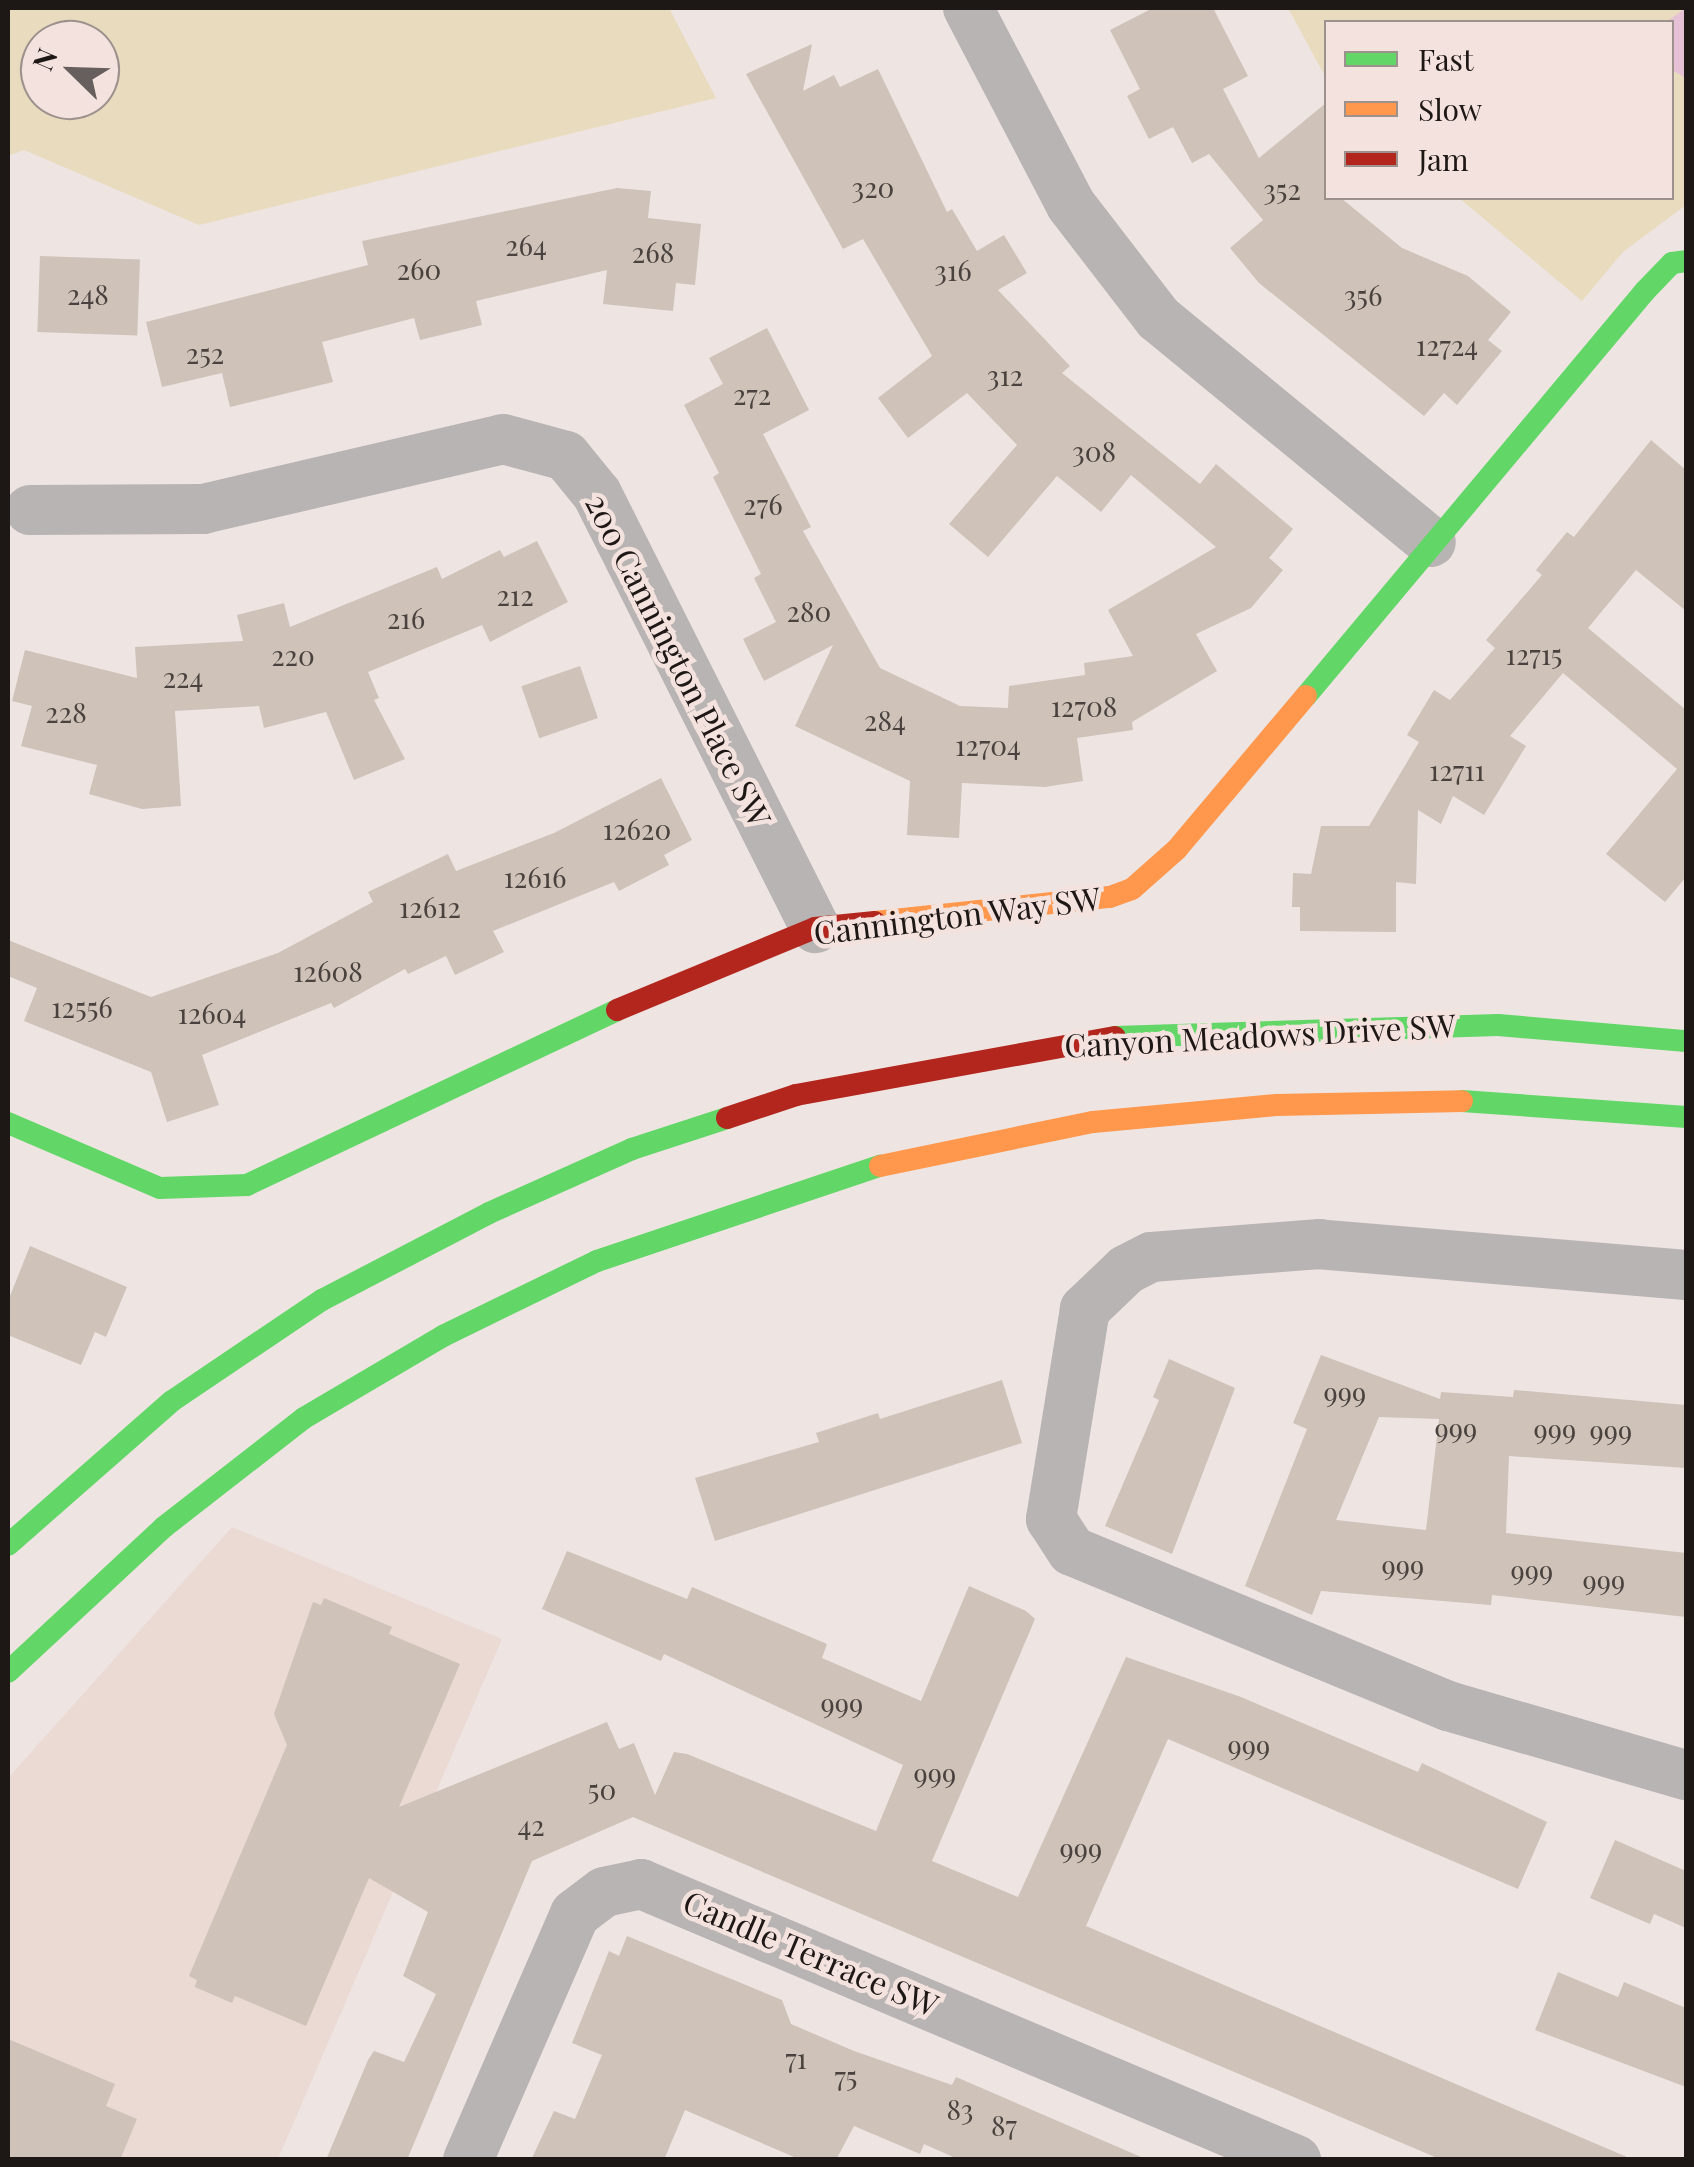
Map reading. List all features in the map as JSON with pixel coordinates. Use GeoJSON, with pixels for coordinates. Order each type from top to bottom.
{"type":"FeatureCollection","features":[{"type":"Feature","properties":{"kind":"main road","name":"Cannington Way SW"},"geometry":{"type":"LineString","coordinates":[[8,1123],[160,1188],[247,1185],[554,1036],[815,928],[1110,897],[1140,884],[1645,291],[1672,263],[1686,261]]}},
{"type":"Feature","properties":{"kind":"main road","name":"Canyon Meadows Drive SW"},"geometry":{"type":"LineString","coordinates":[[8,1545],[172,1401],[322,1300],[489,1212],[614,1157],[796,1095],[1097,1038],[1498,1025],[1686,1041]]}},
{"type":"Feature","properties":{"kind":"main road"},"geometry":{"type":"LineString","coordinates":[[8,1672],[164,1527],[304,1418],[443,1336],[597,1260],[746,1208],[923,1153],[1093,1122],[1277,1105],[1461,1101],[1686,1117]]}},
{"type":"Feature","properties":{"kind":"street"},"geometry":{"type":"LineString","coordinates":[[968,8],[1071,205],[1158,318],[1431,542]]}},
{"type":"Feature","properties":{"kind":"street","name":"200 Cannington Place SW"},"geometry":{"type":"LineString","coordinates":[[30,510],[203,510],[503,439],[566,456],[597,494],[815,928]]}},
{"type":"Feature","properties":{"kind":"street"},"geometry":{"type":"LineString","coordinates":[[1686,1274],[1320,1244],[1151,1258],[1126,1270],[1084,1309],[1051,1519],[1072,1551],[1448,1706],[1686,1775]]}},
{"type":"Feature","properties":{"kind":"street","name":"Candle Terrace SW"},"geometry":{"type":"LineString","coordinates":[[468,2160],[575,1914],[604,1892],[641,1884],[1296,2160]]}},
{"type":"Feature","properties":{"kind":"shaded area"},"geometry":{"type":"Polygon","coordinates":[[[8,8],[669,8],[716,98],[199,225],[24,150],[8,156],[8,8]]]}},
{"type":"Feature","properties":{"kind":"shaded area"},"geometry":{"type":"Polygon","coordinates":[[[1288,8],[1686,8],[1686,205],[1623,252],[1582,301],[1461,200],[1674,200],[1674,20],[1324,20],[1324,74],[1288,8]]]}},
{"type":"Feature","properties":{"kind":"shaded area"},"geometry":{"type":"Polygon","coordinates":[[[1686,8],[1686,78],[1674,71],[1674,20],[1669,20],[1686,8]]]}},
{"type":"Feature","properties":{"kind":"shaded area"},"geometry":{"type":"Polygon","coordinates":[[[232,1527],[502,1639],[278,2159],[8,2159],[8,1778],[232,1527]]]}},
{"type":"Feature","properties":{"kind":"building"},"geometry":{"type":"Polygon","coordinates":[[[1153,8],[1213,8],[1248,76],[1223,89],[1259,158],[1324,105],[1324,200],[1343,200],[1402,248],[1468,276],[1511,312],[1488,340],[1502,351],[1457,405],[1444,393],[1424,416],[1259,283],[1230,248],[1263,220],[1209,154],[1192,163],[1173,127],[1149,139],[1127,96],[1140,89],[1110,30],[1153,8]]]}},
{"type":"Feature","properties":{"kind":"building"},"geometry":{"type":"Polygon","coordinates":[[[812,44],[803,91],[834,75],[840,87],[878,69],[947,212],[952,209],[977,251],[1004,235],[1027,273],[998,290],[1070,366],[1062,373],[1200,484],[1216,464],[1293,529],[1269,558],[1283,570],[1251,608],[1196,634],[1217,671],[1132,722],[1133,730],[1077,738],[1083,781],[1045,787],[962,783],[959,838],[907,835],[910,781],[795,726],[833,645],[764,681],[743,639],[776,622],[754,578],[761,574],[713,477],[719,473],[684,405],[723,384],[709,358],[767,328],[809,410],[763,434],[811,527],[803,531],[880,668],[960,706],[1008,708],[1009,686],[1085,675],[1084,663],[1133,656],[1108,610],[1216,547],[1131,475],[1101,512],[1057,476],[988,557],[949,524],[1017,445],[967,393],[908,438],[878,398],[932,356],[863,239],[843,249],[746,74],[812,44]]]}},
{"type":"Feature","properties":{"kind":"building"},"geometry":{"type":"Polygon","coordinates":[[[617,188],[651,191],[648,218],[701,224],[695,285],[676,283],[673,311],[603,304],[607,270],[476,301],[482,325],[420,340],[414,318],[322,342],[333,382],[230,407],[222,373],[162,387],[146,322],[368,265],[362,241],[617,188]]]}},
{"type":"Feature","properties":{"kind":"building"},"geometry":{"type":"Polygon","coordinates":[[[40,256],[140,259],[137,335],[37,332],[40,256]]]}},
{"type":"Feature","properties":{"kind":"building"},"geometry":{"type":"Polygon","coordinates":[[[1651,440],[1686,470],[1686,611],[1636,570],[1588,628],[1686,710],[1686,877],[1665,902],[1606,854],[1677,769],[1563,673],[1510,736],[1526,746],[1484,815],[1453,796],[1441,824],[1418,810],[1416,884],[1396,882],[1396,932],[1300,931],[1300,907],[1292,907],[1293,873],[1311,874],[1321,826],[1369,826],[1419,742],[1407,735],[1434,690],[1450,700],[1495,648],[1486,640],[1542,575],[1536,570],[1567,532],[1574,537],[1651,440]]]}},
{"type":"Feature","properties":{"kind":"building"},"geometry":{"type":"Polygon","coordinates":[[[537,541],[568,602],[490,642],[482,625],[368,672],[379,698],[374,700],[405,759],[354,780],[326,712],[264,728],[259,706],[175,711],[181,806],[142,809],[89,794],[97,765],[21,746],[32,706],[12,701],[25,650],[137,678],[135,647],[243,641],[237,615],[284,603],[290,627],[437,567],[442,579],[500,550],[504,557],[537,541]]]}},
{"type":"Feature","properties":{"kind":"building"},"geometry":{"type":"Polygon","coordinates":[[[580,666],[598,718],[539,738],[521,686],[580,666]]]}},
{"type":"Feature","properties":{"kind":"building"},"geometry":{"type":"Polygon","coordinates":[[[661,778],[692,840],[664,855],[669,865],[619,891],[614,882],[493,931],[504,952],[455,975],[446,956],[408,974],[405,969],[334,1008],[331,1003],[202,1055],[219,1105],[167,1122],[151,1072],[24,1021],[37,988],[8,976],[8,940],[151,997],[278,953],[373,902],[368,892],[448,854],[456,871],[554,833],[661,778]]]}},
{"type":"Feature","properties":{"kind":"building"},"geometry":{"type":"Polygon","coordinates":[[[30,1246],[127,1287],[106,1337],[95,1332],[81,1365],[8,1335],[8,1301],[30,1246]]]}},
{"type":"Feature","properties":{"kind":"building"},"geometry":{"type":"Polygon","coordinates":[[[1321,1355],[1440,1399],[1441,1392],[1513,1397],[1514,1390],[1686,1405],[1686,1468],[1509,1456],[1506,1533],[1686,1553],[1686,1617],[1492,1595],[1491,1605],[1321,1591],[1312,1615],[1245,1586],[1307,1429],[1293,1423],[1321,1355]],[[1379,1417],[1336,1520],[1426,1530],[1439,1419],[1379,1417]]]}},
{"type":"Feature","properties":{"kind":"building"},"geometry":{"type":"Polygon","coordinates":[[[1169,1359],[1235,1388],[1172,1554],[1105,1526],[1159,1400],[1153,1397],[1169,1359]]]}},
{"type":"Feature","properties":{"kind":"building"},"geometry":{"type":"Polygon","coordinates":[[[1002,1380],[1022,1443],[715,1541],[695,1478],[819,1442],[816,1433],[878,1413],[880,1419],[1002,1380]]]}},
{"type":"Feature","properties":{"kind":"building"},"geometry":{"type":"Polygon","coordinates":[[[567,1551],[687,1599],[692,1587],[827,1644],[822,1658],[921,1701],[969,1586],[1026,1611],[1035,1619],[932,1861],[1018,1897],[1126,1657],[1241,1697],[1418,1772],[1422,1763],[1547,1822],[1518,1889],[1168,1739],[1086,1926],[1634,2160],[1442,2160],[633,1817],[532,1861],[407,2160],[326,2160],[368,2060],[374,2051],[404,2062],[436,1994],[403,1976],[428,1912],[369,1878],[306,2026],[235,1996],[232,2003],[195,1987],[197,1980],[189,1976],[287,1745],[274,1714],[313,1602],[321,1605],[324,1598],[392,1627],[389,1634],[460,1664],[399,1807],[607,1722],[619,1749],[634,1743],[655,1795],[674,1752],[687,1754],[876,1831],[903,1765],[664,1654],[661,1661],[542,1609],[567,1551]]]}},
{"type":"Feature","properties":{"kind":"building"},"geometry":{"type":"Polygon","coordinates":[[[1615,1840],[1686,1871],[1686,1928],[1654,1914],[1650,1924],[1590,1898],[1615,1840]]]}},
{"type":"Feature","properties":{"kind":"building"},"geometry":{"type":"Polygon","coordinates":[[[627,1936],[782,2000],[791,2024],[952,2085],[956,2077],[1148,2160],[960,2160],[924,2144],[920,2154],[854,2126],[836,2160],[801,2160],[685,2110],[664,2160],[531,2160],[554,2111],[575,2119],[602,2055],[572,2043],[609,1951],[619,1956],[627,1936]]]}},
{"type":"Feature","properties":{"kind":"building"},"geometry":{"type":"Polygon","coordinates":[[[1558,1972],[1618,1997],[1624,1982],[1686,2008],[1686,2087],[1535,2030],[1558,1972]]]}},
{"type":"Feature","properties":{"kind":"building"},"geometry":{"type":"Polygon","coordinates":[[[8,2039],[115,2084],[106,2106],[137,2119],[120,2160],[8,2160],[8,2039]]]}},
{"type":"Feature","properties":{"kind":"traffic: fast"},"geometry":{"type":"LineString","coordinates":[[1306,696],[1645,291],[1672,263],[1686,261]]}},
{"type":"Feature","properties":{"kind":"traffic: fast"},"geometry":{"type":"LineString","coordinates":[[8,1123],[160,1188],[247,1185],[617,1010]]}},
{"type":"Feature","properties":{"kind":"traffic: fast"},"geometry":{"type":"LineString","coordinates":[[1115,1037],[1498,1025],[1686,1041]]}},
{"type":"Feature","properties":{"kind":"traffic: fast"},"geometry":{"type":"LineString","coordinates":[[1462,1101],[1686,1117]]}},
{"type":"Feature","properties":{"kind":"traffic: fast"},"geometry":{"type":"LineString","coordinates":[[8,1545],[172,1401],[322,1300],[489,1213],[632,1149],[727,1118]]}},
{"type":"Feature","properties":{"kind":"traffic: fast"},"geometry":{"type":"LineString","coordinates":[[8,1672],[164,1527],[304,1418],[443,1336],[597,1261],[880,1166]]}},
{"type":"Feature","properties":{"kind":"traffic: slow"},"geometry":{"type":"LineString","coordinates":[[875,922],[1110,897],[1132,889],[1177,849],[1306,696]]}},
{"type":"Feature","properties":{"kind":"traffic: slow"},"geometry":{"type":"LineString","coordinates":[[880,1166],[1093,1122],[1277,1105],[1462,1101]]}},
{"type":"Feature","properties":{"kind":"traffic: jam"},"geometry":{"type":"LineString","coordinates":[[617,1010],[815,928],[875,922]]}},
{"type":"Feature","properties":{"kind":"traffic: jam"},"geometry":{"type":"LineString","coordinates":[[727,1118],[796,1095],[1115,1037]]}}]}
